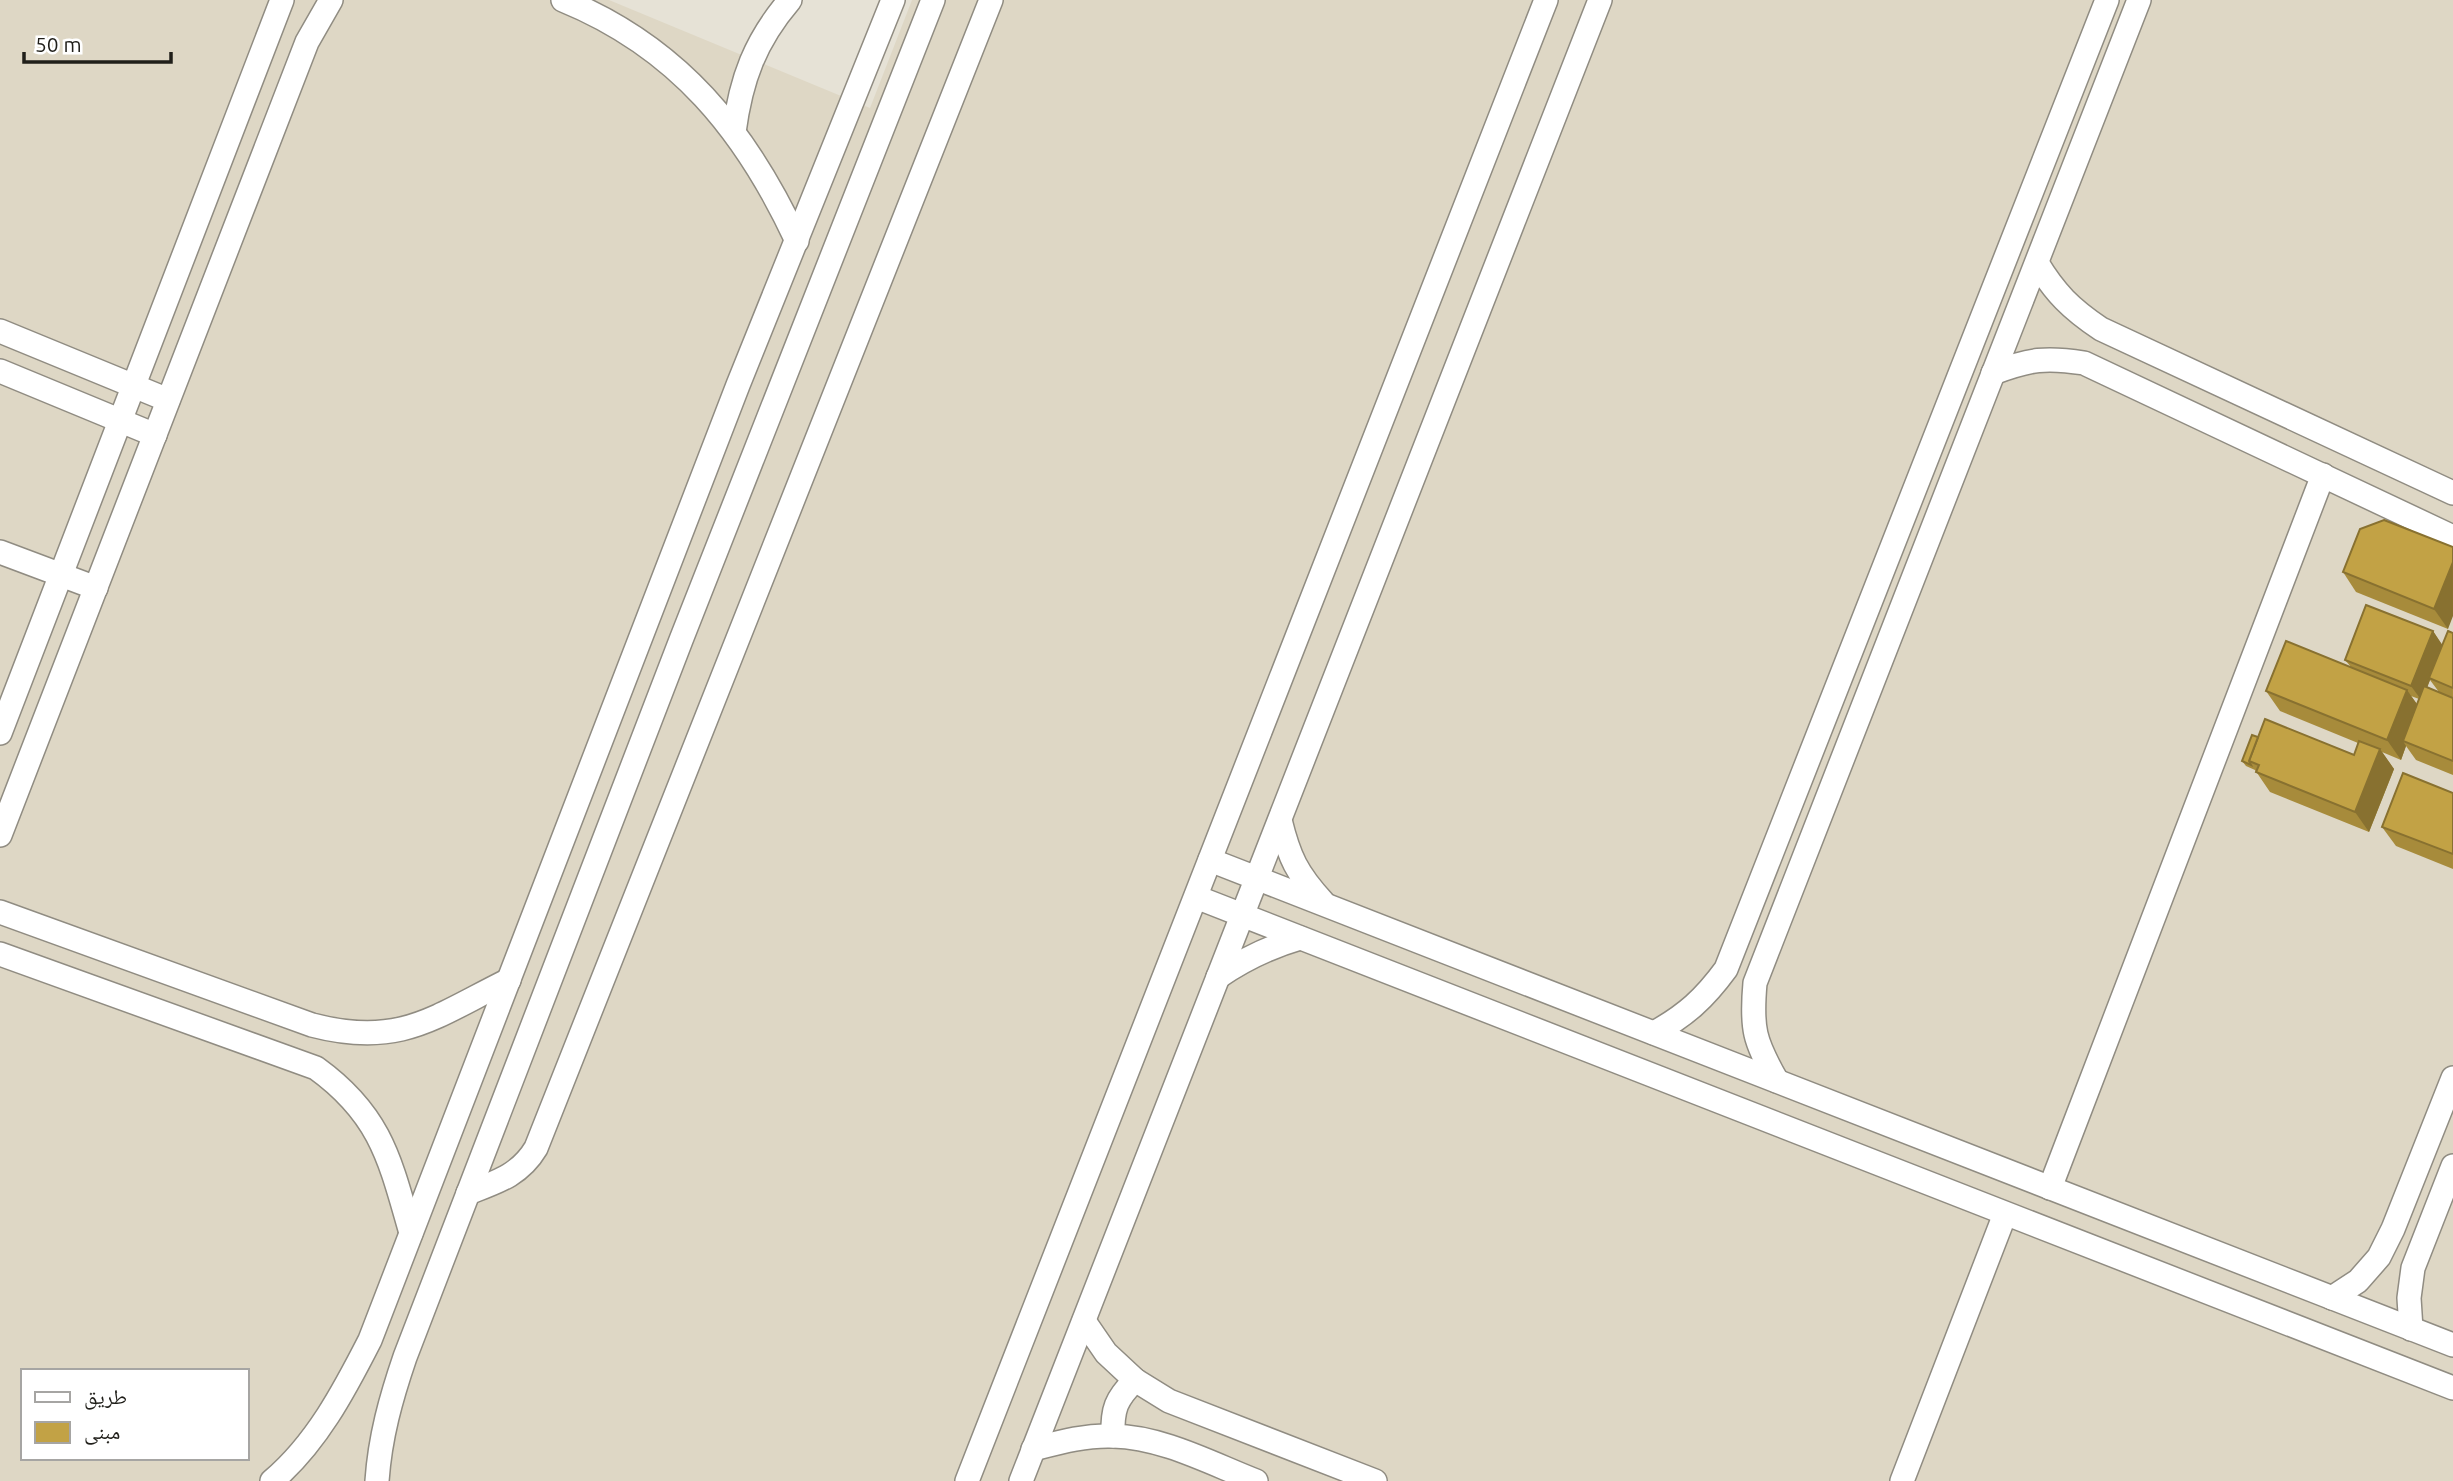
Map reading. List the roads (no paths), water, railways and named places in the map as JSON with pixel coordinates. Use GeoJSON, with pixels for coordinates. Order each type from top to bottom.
{"type":"FeatureCollection","features":[{"type":"Feature","properties":{"kind":"street"},"geometry":{"type":"LineString","coordinates":[[0,733],[282,0]]}},
{"type":"Feature","properties":{"kind":"street"},"geometry":{"type":"LineString","coordinates":[[0,835],[307,42],[331,0]]}},
{"type":"Feature","properties":{"kind":"street"},"geometry":{"type":"LineString","coordinates":[[563,0],[601,16],[634,36],[699,91],[734,132],[769,185],[797,241]]}},
{"type":"Feature","properties":{"kind":"street"},"geometry":{"type":"LineString","coordinates":[[734,132],[746,72],[758,44],[774,18],[790,0]]}},
{"type":"Feature","properties":{"kind":"street"},"geometry":{"type":"LineString","coordinates":[[272,1481],[314,1436],[345,1390],[370,1340],[738,385],[893,0]]}},
{"type":"Feature","properties":{"kind":"street"},"geometry":{"type":"LineString","coordinates":[[377,1481],[379,1450],[389,1402],[405,1357],[681,640],[933,0]]}},
{"type":"Feature","properties":{"kind":"street"},"geometry":{"type":"LineString","coordinates":[[468,1193],[509,1177],[529,1160],[536,1148],[991,0]]}},
{"type":"Feature","properties":{"kind":"street"},"geometry":{"type":"LineString","coordinates":[[967,1481],[1546,0]]}},
{"type":"Feature","properties":{"kind":"street"},"geometry":{"type":"LineString","coordinates":[[1021,1481],[1600,0]]}},
{"type":"Feature","properties":{"kind":"street"},"geometry":{"type":"LineString","coordinates":[[1654,1033],[1682,1017],[1698,1003],[1726,970],[2107,0]]}},
{"type":"Feature","properties":{"kind":"street"},"geometry":{"type":"LineString","coordinates":[[1777,1081],[1759,1051],[1752,1017],[1755,983],[2139,0]]}},
{"type":"Feature","properties":{"kind":"street"},"geometry":{"type":"LineString","coordinates":[[2037,263],[2060,297],[2075,312],[2101,330],[2453,493]]}},
{"type":"Feature","properties":{"kind":"street"},"geometry":{"type":"LineString","coordinates":[[168,297],[203,310]]}},
{"type":"Feature","properties":{"kind":"street"},"geometry":{"type":"LineString","coordinates":[[0,331],[168,400]]}},
{"type":"Feature","properties":{"kind":"street"},"geometry":{"type":"LineString","coordinates":[[1993,373],[2033,360],[2053,358],[2084,363],[2453,537]]}},
{"type":"Feature","properties":{"kind":"street"},"geometry":{"type":"LineString","coordinates":[[0,371],[155,435]]}},
{"type":"Feature","properties":{"kind":"street"},"geometry":{"type":"LineString","coordinates":[[2050,1188],[2323,475]]}},
{"type":"Feature","properties":{"kind":"street"},"geometry":{"type":"LineString","coordinates":[[0,552],[96,588]]}},
{"type":"Feature","properties":{"kind":"street"},"geometry":{"type":"LineString","coordinates":[[645,626],[681,640]]}},
{"type":"Feature","properties":{"kind":"street"},"geometry":{"type":"LineString","coordinates":[[1280,820],[1287,852],[1303,881],[1325,905]]}},
{"type":"Feature","properties":{"kind":"street"},"geometry":{"type":"LineString","coordinates":[[1210,860],[2453,1345]]}},
{"type":"Feature","properties":{"kind":"street"},"geometry":{"type":"LineString","coordinates":[[1195,897],[2453,1388]]}},
{"type":"Feature","properties":{"kind":"street"},"geometry":{"type":"LineString","coordinates":[[0,912],[299,1020],[341,1032],[370,1035],[399,1031],[427,1022],[509,980]]}},
{"type":"Feature","properties":{"kind":"street"},"geometry":{"type":"LineString","coordinates":[[1218,977],[1243,960],[1270,947],[1300,938]]}},
{"type":"Feature","properties":{"kind":"street"},"geometry":{"type":"LineString","coordinates":[[0,954],[316,1068],[338,1084],[358,1104],[374,1127],[387,1152],[411,1233]]}},
{"type":"Feature","properties":{"kind":"street"},"geometry":{"type":"LineString","coordinates":[[2332,1298],[2358,1281],[2379,1257],[2393,1229],[2453,1078]]}},
{"type":"Feature","properties":{"kind":"street"},"geometry":{"type":"LineString","coordinates":[[2411,1329],[2409,1298],[2413,1268],[2453,1166]]}},
{"type":"Feature","properties":{"kind":"street"},"geometry":{"type":"LineString","coordinates":[[1902,1481],[2006,1214]]}},
{"type":"Feature","properties":{"kind":"street"},"geometry":{"type":"LineString","coordinates":[[1084,1321],[1106,1353],[1135,1380],[1169,1401],[1375,1481]]}},
{"type":"Feature","properties":{"kind":"street"},"geometry":{"type":"LineString","coordinates":[[370,1340],[405,1357]]}},
{"type":"Feature","properties":{"kind":"street"},"geometry":{"type":"LineString","coordinates":[[1114,1436],[1113,1415],[1116,1405],[1120,1395],[1135,1380]]}},
{"type":"Feature","properties":{"kind":"street"},"geometry":{"type":"LineString","coordinates":[[1033,1449],[1073,1438],[1114,1436],[1154,1441],[1256,1481]]}}]}
